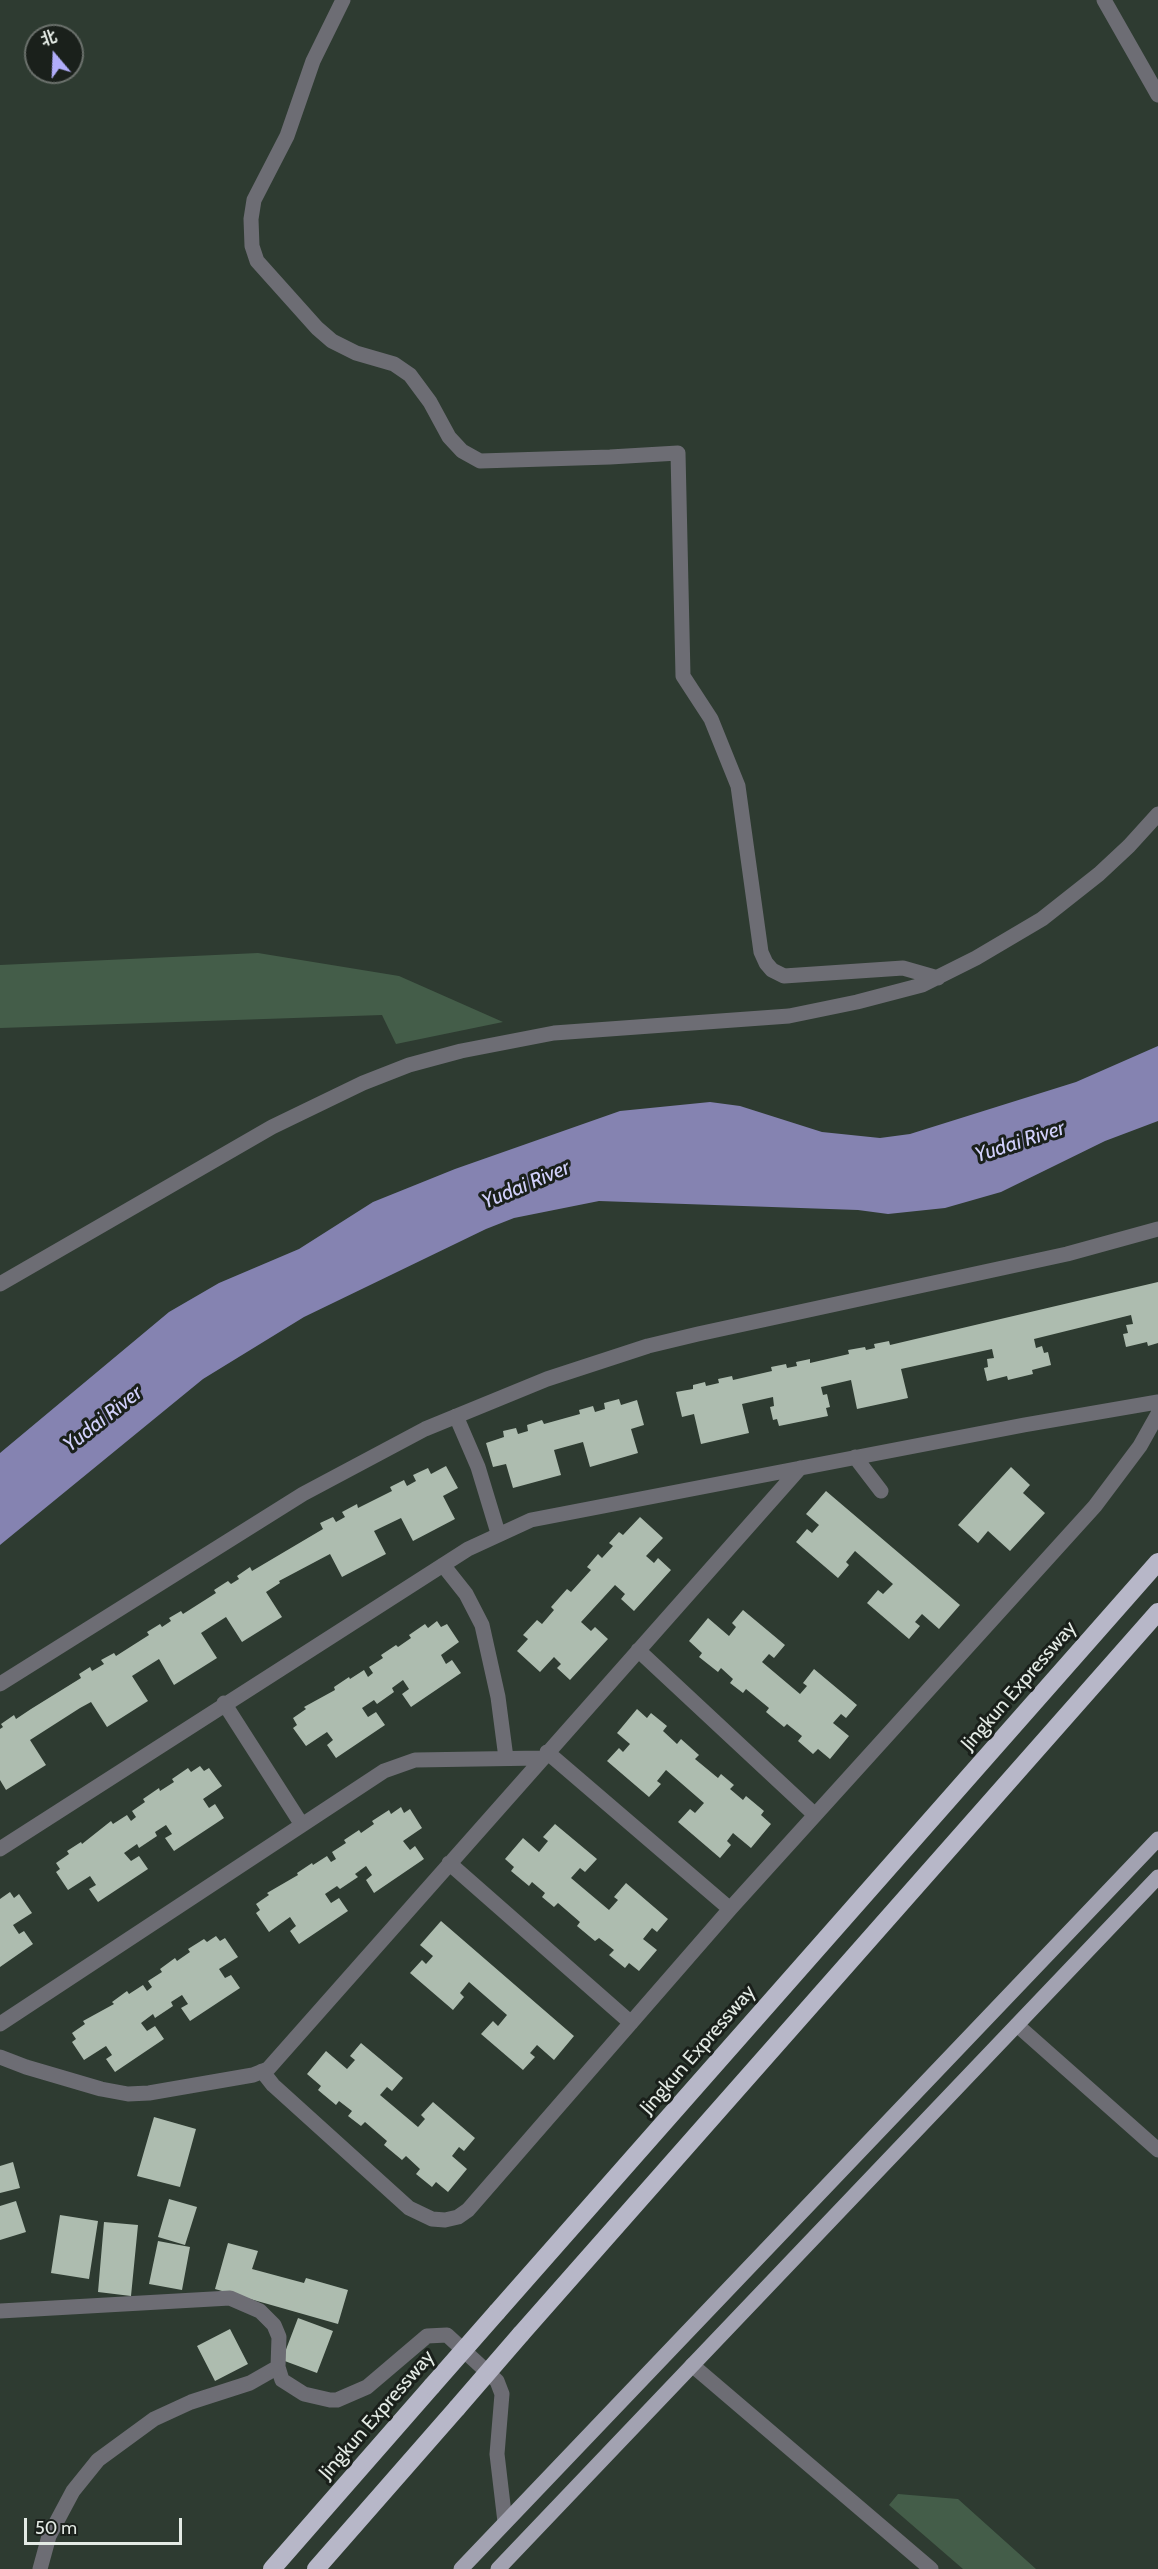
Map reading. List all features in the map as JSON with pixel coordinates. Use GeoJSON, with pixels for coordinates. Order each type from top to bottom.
{"type":"FeatureCollection","features":[{"type":"Feature","properties":{"kind":"highway","name":"Jingkun Expressway"},"geometry":{"type":"LineString","coordinates":[[272,2569],[1158,1562]]}},
{"type":"Feature","properties":{"kind":"highway"},"geometry":{"type":"LineString","coordinates":[[316,2569],[1158,1612]]}},
{"type":"Feature","properties":{"kind":"main road"},"geometry":{"type":"LineString","coordinates":[[461,2569],[1158,1839]]}},
{"type":"Feature","properties":{"kind":"main road"},"geometry":{"type":"LineString","coordinates":[[498,2569],[1158,1877]]}},
{"type":"Feature","properties":{"kind":"street"},"geometry":{"type":"LineString","coordinates":[[343,0],[313,61],[287,136],[254,200],[251,219],[252,246],[257,261],[317,328],[332,341],[356,353],[394,364],[410,375],[430,402],[449,437],[462,451],[480,461],[678,453],[683,676],[711,719],[738,786],[761,952],[766,963],[772,970],[784,976],[903,968],[938,978]]}},
{"type":"Feature","properties":{"kind":"street"},"geometry":{"type":"LineString","coordinates":[[1104,0],[1158,95]]}},
{"type":"Feature","properties":{"kind":"street"},"geometry":{"type":"LineString","coordinates":[[0,1284],[272,1126],[353,1087],[409,1065],[462,1050],[554,1033],[789,1016],[856,1002],[938,978],[1009,940],[1064,903],[1129,846],[1158,814]]}},
{"type":"Feature","properties":{"kind":"street"},"geometry":{"type":"LineString","coordinates":[[0,1683],[303,1494],[376,1454],[456,1416],[547,1379],[648,1346],[1067,1254],[1158,1229]]}},
{"type":"Feature","properties":{"kind":"street"},"geometry":{"type":"LineString","coordinates":[[0,1849],[224,1703],[443,1565],[498,1533],[531,1520],[855,1457],[1158,1402]]}},
{"type":"Feature","properties":{"kind":"street"},"geometry":{"type":"LineString","coordinates":[[262,2071],[273,2085],[409,2208],[432,2219],[445,2220],[458,2217],[468,2210],[730,1910],[1095,1506],[1140,1446],[1158,1414]]}},
{"type":"Feature","properties":{"kind":"street"},"geometry":{"type":"LineString","coordinates":[[456,1416],[478,1467],[498,1533]]}},
{"type":"Feature","properties":{"kind":"street"},"geometry":{"type":"LineString","coordinates":[[855,1457],[881,1491]]}},
{"type":"Feature","properties":{"kind":"street"},"geometry":{"type":"LineString","coordinates":[[0,2057],[101,2089],[128,2094],[148,2093],[268,2069],[800,1468]]}},
{"type":"Feature","properties":{"kind":"street"},"geometry":{"type":"LineString","coordinates":[[443,1565],[466,1594],[482,1625],[498,1697],[506,1758]]}},
{"type":"Feature","properties":{"kind":"street"},"geometry":{"type":"LineString","coordinates":[[638,1650],[815,1815]]}},
{"type":"Feature","properties":{"kind":"street"},"geometry":{"type":"LineString","coordinates":[[224,1703],[302,1825]]}},
{"type":"Feature","properties":{"kind":"street"},"geometry":{"type":"LineString","coordinates":[[0,2024],[384,1771],[415,1760],[544,1755],[730,1910]]}},
{"type":"Feature","properties":{"kind":"street"},"geometry":{"type":"LineString","coordinates":[[449,1863],[631,2023]]}},
{"type":"Feature","properties":{"kind":"street"},"geometry":{"type":"LineString","coordinates":[[1017,2025],[1158,2150]]}},
{"type":"Feature","properties":{"kind":"street"},"geometry":{"type":"LineString","coordinates":[[0,2311],[230,2298],[260,2311],[274,2325],[279,2337],[278,2367],[282,2380],[304,2394],[337,2400],[367,2387],[427,2336],[447,2335],[497,2381],[502,2394],[496,2454],[505,2522]]}},
{"type":"Feature","properties":{"kind":"street"},"geometry":{"type":"LineString","coordinates":[[692,2365],[931,2569]]}},
{"type":"Feature","properties":{"kind":"street"},"geometry":{"type":"LineString","coordinates":[[40,2569],[49,2536],[73,2491],[98,2460],[154,2419],[191,2402],[250,2383],[278,2367]]}},
{"type":"Feature","properties":{"kind":"green space"},"geometry":{"type":"Polygon","coordinates":[[[258,953],[399,976],[503,1022],[396,1044],[382,1015],[0,1028],[0,965],[258,953]]]}},
{"type":"Feature","properties":{"kind":"green space"},"geometry":{"type":"Polygon","coordinates":[[[898,2494],[958,2499],[1036,2569],[963,2569],[889,2505],[898,2494]]]}},
{"type":"Feature","properties":{"kind":"water","name":"Yudai River"},"geometry":{"type":"Polygon","coordinates":[[[1158,1046],[1158,1121],[1105,1141],[1001,1192],[945,1208],[888,1214],[858,1210],[599,1201],[514,1218],[486,1229],[304,1317],[203,1379],[0,1545],[0,1453],[169,1312],[219,1283],[299,1249],[373,1202],[455,1169],[620,1111],[710,1102],[740,1106],[822,1132],[880,1138],[910,1134],[1076,1082],[1158,1046]]]}},
{"type":"Feature","properties":{"kind":"building"},"geometry":{"type":"Polygon","coordinates":[[[1158,1282],[1158,1343],[1148,1346],[1147,1342],[1126,1347],[1123,1334],[1128,1333],[1126,1325],[1133,1324],[1131,1315],[1034,1339],[1036,1348],[1042,1346],[1044,1353],[1048,1352],[1051,1365],[1032,1370],[1033,1374],[1008,1380],[1007,1376],[987,1381],[984,1368],[988,1367],[987,1359],[994,1358],[992,1349],[901,1369],[908,1398],[857,1409],[851,1380],[821,1387],[823,1395],[827,1394],[830,1407],[826,1408],[828,1416],[779,1426],[777,1419],[773,1420],[770,1407],[774,1406],[773,1397],[742,1404],[749,1433],[701,1444],[694,1414],[682,1417],[676,1392],[693,1389],[693,1385],[705,1382],[706,1386],[719,1383],[718,1379],[732,1376],[733,1380],[772,1371],[771,1367],[786,1364],[787,1368],[797,1366],[796,1362],[810,1359],[810,1363],[849,1354],[848,1350],[865,1347],[866,1350],[875,1348],[874,1344],[889,1341],[890,1345],[1158,1282]]]}},
{"type":"Feature","properties":{"kind":"building"},"geometry":{"type":"Polygon","coordinates":[[[619,1399],[621,1405],[637,1400],[644,1425],[631,1429],[638,1453],[590,1467],[583,1442],[554,1450],[561,1475],[513,1488],[506,1464],[493,1467],[486,1443],[504,1437],[503,1431],[516,1428],[518,1434],[528,1431],[527,1425],[542,1420],[544,1424],[580,1414],[579,1410],[593,1406],[595,1412],[605,1409],[604,1403],[619,1399]]]}},
{"type":"Feature","properties":{"kind":"building"},"geometry":{"type":"Polygon","coordinates":[[[446,1466],[458,1488],[443,1496],[455,1519],[413,1541],[401,1518],[374,1531],[386,1554],[342,1577],[330,1554],[279,1581],[280,1583],[266,1592],[282,1617],[242,1642],[226,1617],[201,1633],[217,1658],[174,1685],[159,1659],[132,1676],[148,1701],[107,1727],[91,1702],[80,1708],[30,1740],[46,1765],[6,1790],[0,1780],[0,1729],[3,1727],[1,1724],[14,1715],[16,1719],[81,1678],[79,1674],[90,1667],[92,1671],[104,1664],[101,1660],[114,1653],[116,1656],[149,1635],[147,1632],[160,1624],[162,1627],[171,1621],[169,1618],[181,1611],[183,1614],[216,1593],[214,1590],[228,1581],[231,1584],[239,1579],[237,1576],[250,1567],[252,1571],[323,1529],[320,1523],[333,1517],[336,1522],[345,1517],[342,1512],[357,1504],[358,1508],[392,1491],[390,1487],[404,1480],[407,1486],[416,1481],[413,1475],[428,1468],[431,1474],[446,1466]]]}},
{"type":"Feature","properties":{"kind":"building"},"geometry":{"type":"Polygon","coordinates":[[[1011,1467],[1030,1485],[1023,1493],[1045,1513],[1010,1551],[988,1531],[978,1543],[958,1525],[1011,1467]]]}},
{"type":"Feature","properties":{"kind":"building"},"geometry":{"type":"Polygon","coordinates":[[[826,1491],[960,1605],[939,1629],[922,1614],[915,1622],[920,1626],[909,1639],[867,1603],[878,1590],[883,1594],[893,1584],[855,1551],[846,1562],[849,1565],[838,1578],[796,1542],[807,1529],[812,1533],[819,1525],[806,1514],[826,1491]]]}},
{"type":"Feature","properties":{"kind":"building"},"geometry":{"type":"Polygon","coordinates":[[[640,1517],[663,1538],[646,1556],[654,1563],[658,1558],[671,1570],[634,1611],[621,1599],[625,1594],[615,1585],[581,1622],[591,1631],[595,1627],[608,1639],[570,1680],[557,1668],[561,1664],[554,1657],[540,1672],[517,1651],[528,1639],[523,1635],[537,1620],[542,1624],[554,1610],[551,1607],[567,1589],[571,1592],[591,1570],[587,1567],[598,1554],[602,1558],[613,1546],[609,1543],[619,1532],[623,1535],[640,1517]]]}},
{"type":"Feature","properties":{"kind":"building"},"geometry":{"type":"Polygon","coordinates":[[[743,1610],[785,1645],[774,1658],[769,1654],[762,1662],[800,1694],[807,1686],[803,1683],[814,1669],[857,1705],[846,1718],[841,1714],[833,1723],[849,1736],[830,1759],[818,1749],[813,1754],[798,1741],[802,1736],[787,1724],[784,1727],[766,1712],[769,1708],[746,1689],[743,1693],[730,1683],[733,1679],[721,1668],[718,1672],[699,1657],[702,1653],[689,1641],[708,1618],[729,1636],[736,1627],[732,1623],[743,1610]]]}},
{"type":"Feature","properties":{"kind":"building"},"geometry":{"type":"Polygon","coordinates":[[[437,1621],[441,1627],[447,1624],[459,1642],[441,1655],[446,1664],[452,1660],[461,1673],[411,1707],[402,1694],[409,1689],[403,1680],[392,1688],[394,1692],[377,1704],[374,1700],[362,1708],[368,1717],[376,1712],[385,1725],[336,1758],[327,1745],[333,1740],[327,1732],[306,1746],[293,1728],[297,1725],[293,1718],[306,1709],[304,1707],[335,1690],[334,1687],[349,1677],[350,1679],[364,1670],[368,1677],[373,1673],[369,1667],[383,1658],[381,1655],[411,1638],[409,1635],[425,1624],[428,1628],[437,1621]]]}},
{"type":"Feature","properties":{"kind":"building"},"geometry":{"type":"Polygon","coordinates":[[[637,1709],[647,1718],[651,1713],[667,1726],[663,1731],[677,1744],[681,1739],[699,1755],[695,1759],[718,1778],[721,1774],[734,1785],[730,1789],[743,1800],[746,1796],[764,1811],[761,1815],[771,1824],[751,1848],[733,1833],[727,1841],[731,1845],[720,1858],[678,1822],[690,1809],[695,1813],[704,1803],[666,1770],[657,1781],[661,1784],[649,1797],[607,1761],[619,1748],[623,1752],[630,1744],[617,1733],[637,1709]]]}},
{"type":"Feature","properties":{"kind":"building"},"geometry":{"type":"Polygon","coordinates":[[[200,1766],[204,1771],[209,1768],[222,1786],[203,1799],[209,1808],[215,1804],[224,1818],[174,1851],[165,1838],[172,1834],[166,1825],[155,1832],[157,1836],[139,1848],[137,1844],[124,1853],[131,1861],[139,1856],[148,1869],[98,1902],[89,1889],[96,1885],[90,1876],[68,1890],[56,1872],[60,1869],[56,1863],[69,1854],[67,1851],[81,1842],[82,1844],[111,1821],[113,1824],[127,1815],[131,1821],[136,1817],[132,1811],[145,1802],[143,1799],[159,1788],[160,1791],[174,1782],[172,1779],[188,1768],[191,1772],[200,1766]]]}},
{"type":"Feature","properties":{"kind":"building"},"geometry":{"type":"Polygon","coordinates":[[[401,1807],[404,1813],[410,1809],[422,1828],[403,1841],[410,1850],[415,1846],[424,1859],[374,1893],[366,1880],[372,1875],[366,1866],[355,1874],[358,1877],[340,1889],[337,1886],[325,1894],[331,1903],[339,1898],[348,1911],[299,1944],[290,1931],[296,1926],[290,1917],[269,1932],[256,1913],[260,1910],[256,1904],[269,1895],[267,1893],[298,1875],[297,1873],[312,1863],[313,1865],[327,1856],[331,1862],[336,1859],[332,1852],[346,1843],[344,1840],[359,1830],[361,1833],[374,1824],[372,1821],[389,1810],[391,1814],[401,1807]]]}},
{"type":"Feature","properties":{"kind":"building"},"geometry":{"type":"Polygon","coordinates":[[[555,1824],[597,1859],[585,1872],[580,1868],[571,1878],[609,1910],[618,1900],[614,1897],[626,1883],[668,1919],[657,1932],[652,1928],[643,1939],[657,1950],[639,1971],[629,1963],[625,1968],[609,1955],[614,1950],[599,1938],[595,1941],[577,1926],[580,1922],[558,1903],[554,1907],[542,1897],[545,1893],[532,1882],[529,1886],[511,1871],[514,1867],[505,1859],[523,1838],[539,1852],[548,1841],[543,1837],[555,1824]]]}},
{"type":"Feature","properties":{"kind":"building"},"geometry":{"type":"Polygon","coordinates":[[[10,1892],[14,1898],[19,1894],[32,1913],[13,1925],[19,1934],[24,1931],[33,1944],[0,1967],[0,1899],[10,1892]]]}},
{"type":"Feature","properties":{"kind":"building"},"geometry":{"type":"Polygon","coordinates":[[[441,1921],[574,2036],[554,2060],[537,2045],[530,2053],[535,2057],[523,2070],[481,2034],[493,2021],[498,2026],[507,2015],[469,1982],[460,1993],[464,1997],[453,2010],[410,1973],[422,1960],[426,1964],[433,1956],[420,1945],[441,1921]]]}},
{"type":"Feature","properties":{"kind":"building"},"geometry":{"type":"Polygon","coordinates":[[[216,1936],[220,1941],[225,1938],[238,1957],[219,1969],[225,1978],[231,1975],[240,1988],[190,2021],[181,2008],[188,2004],[182,1995],[171,2002],[173,2006],[155,2018],[153,2014],[141,2023],[147,2031],[155,2026],[164,2039],[115,2072],[106,2059],[112,2055],[106,2046],[84,2060],[72,2042],[76,2039],[72,2033],[85,2024],[83,2021],[114,2004],[112,2002],[127,1991],[129,1994],[143,1985],[147,1991],[152,1987],[148,1981],[162,1972],[160,1969],[175,1958],[177,1961],[190,1952],[188,1949],[204,1939],[207,1942],[216,1936]]]}},
{"type":"Feature","properties":{"kind":"building"},"geometry":{"type":"Polygon","coordinates":[[[361,2043],[403,2078],[392,2091],[387,2087],[380,2095],[418,2127],[425,2119],[421,2115],[433,2102],[475,2138],[464,2151],[459,2147],[452,2156],[467,2169],[448,2192],[436,2182],[432,2187],[416,2174],[420,2169],[406,2156],[402,2160],[384,2145],[387,2141],[365,2122],[361,2126],[348,2116],[352,2111],[339,2101],[336,2105],[318,2090],[321,2086],[307,2074],[326,2051],[347,2069],[355,2060],[350,2056],[361,2043]]]}},
{"type":"Feature","properties":{"kind":"building"},"geometry":{"type":"Polygon","coordinates":[[[154,2117],[196,2129],[180,2187],[137,2176],[154,2117]]]}},
{"type":"Feature","properties":{"kind":"building"},"geometry":{"type":"Polygon","coordinates":[[[13,2162],[20,2188],[0,2193],[0,2166],[13,2162]]]}},
{"type":"Feature","properties":{"kind":"building"},"geometry":{"type":"Polygon","coordinates":[[[169,2199],[197,2207],[185,2245],[158,2237],[169,2199]]]}},
{"type":"Feature","properties":{"kind":"building"},"geometry":{"type":"Polygon","coordinates":[[[16,2201],[26,2232],[0,2240],[0,2206],[16,2201]]]}},
{"type":"Feature","properties":{"kind":"building"},"geometry":{"type":"Polygon","coordinates":[[[60,2215],[98,2221],[89,2279],[51,2273],[60,2215]]]}},
{"type":"Feature","properties":{"kind":"building"},"geometry":{"type":"Polygon","coordinates":[[[104,2222],[138,2225],[131,2296],[98,2292],[104,2222]]]}},
{"type":"Feature","properties":{"kind":"building"},"geometry":{"type":"Polygon","coordinates":[[[158,2241],[190,2247],[182,2290],[149,2284],[158,2241]]]}},
{"type":"Feature","properties":{"kind":"building"},"geometry":{"type":"Polygon","coordinates":[[[228,2243],[258,2251],[252,2269],[304,2283],[306,2278],[348,2290],[338,2324],[215,2289],[228,2243]]]}},
{"type":"Feature","properties":{"kind":"building"},"geometry":{"type":"Polygon","coordinates":[[[298,2318],[333,2331],[317,2373],[282,2360],[298,2318]]]}},
{"type":"Feature","properties":{"kind":"building"},"geometry":{"type":"Polygon","coordinates":[[[230,2329],[248,2364],[215,2381],[197,2346],[230,2329]]]}}]}
